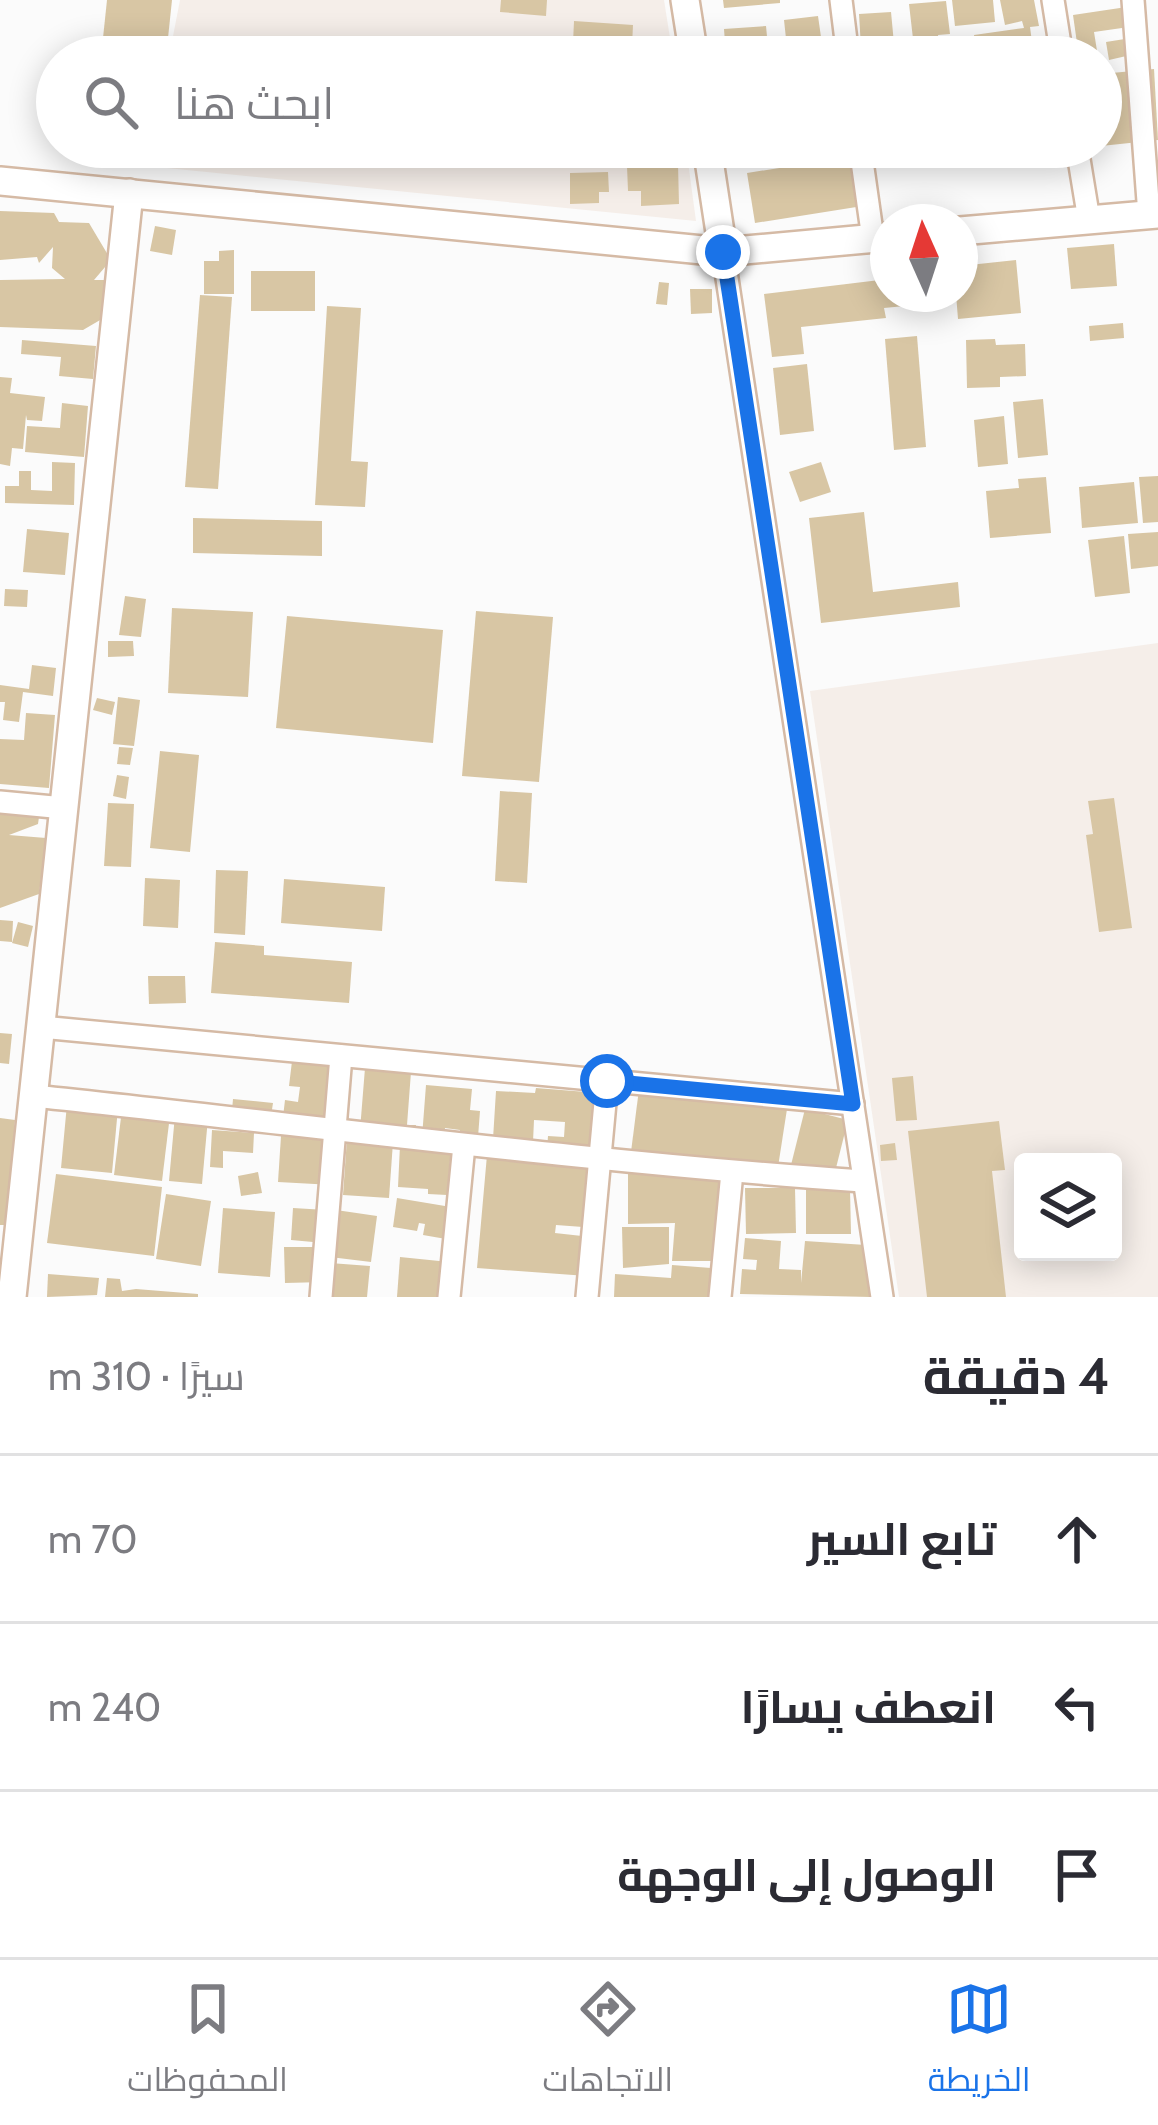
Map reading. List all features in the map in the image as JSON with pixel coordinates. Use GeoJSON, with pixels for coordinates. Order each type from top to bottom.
{"type":"FeatureCollection","features":[{"type":"Feature","properties":{"kind":"street"},"geometry":{"type":"LineString","coordinates":[[686,0],[691,36]]}},
{"type":"Feature","properties":{"kind":"street"},"geometry":{"type":"LineString","coordinates":[[841,0],[845,36]]}},
{"type":"Feature","properties":{"kind":"street"},"geometry":{"type":"LineString","coordinates":[[1053,0],[1059,36]]}},
{"type":"Feature","properties":{"kind":"street"},"geometry":{"type":"LineString","coordinates":[[978,229],[1153,214],[1132,0]]}},
{"type":"Feature","properties":{"kind":"street"},"geometry":{"type":"LineString","coordinates":[[710,168],[882,1297]]}},
{"type":"Feature","properties":{"kind":"street"},"geometry":{"type":"LineString","coordinates":[[865,168],[873,204]]}},
{"type":"Feature","properties":{"kind":"street"},"geometry":{"type":"LineString","coordinates":[[1080,168],[1089,220]]}},
{"type":"Feature","properties":{"kind":"street"},"geometry":{"type":"LineString","coordinates":[[0,181],[723,252],[870,239]]}},
{"type":"Feature","properties":{"kind":"street"},"geometry":{"type":"LineString","coordinates":[[12,1297],[129,194]]}},
{"type":"Feature","properties":{"kind":"street"},"geometry":{"type":"LineString","coordinates":[[0,802],[64,808]]}},
{"type":"Feature","properties":{"kind":"street"},"geometry":{"type":"LineString","coordinates":[[41,1027],[853,1104]]}},
{"type":"Feature","properties":{"kind":"street"},"geometry":{"type":"LineString","coordinates":[[321,1297],[341,1056]]}},
{"type":"Feature","properties":{"kind":"street"},"geometry":{"type":"LineString","coordinates":[[586,1297],[607,1081]]}},
{"type":"Feature","properties":{"kind":"street"},"geometry":{"type":"LineString","coordinates":[[34,1096],[464,1145],[862,1180]]}},
{"type":"Feature","properties":{"kind":"street"},"geometry":{"type":"LineString","coordinates":[[449,1297],[464,1145]]}},
{"type":"Feature","properties":{"kind":"street"},"geometry":{"type":"LineString","coordinates":[[720,1297],[732,1172]]}},
{"type":"Feature","properties":{"kind":"shaded area"},"geometry":{"type":"Polygon","coordinates":[[[180,0],[664,0],[670,36],[173,36],[180,0]]]}},
{"type":"Feature","properties":{"kind":"shaded area"},"geometry":{"type":"Polygon","coordinates":[[[167,168],[689,168],[696,221],[167,168]]]}},
{"type":"Feature","properties":{"kind":"shaded area"},"geometry":{"type":"Polygon","coordinates":[[[1158,643],[1158,1297],[899,1297],[810,691],[1158,643]]]}},
{"type":"Feature","properties":{"kind":"building"},"geometry":{"type":"Polygon","coordinates":[[[107,0],[172,0],[168,36],[103,36],[107,0]]]}},
{"type":"Feature","properties":{"kind":"building"},"geometry":{"type":"Polygon","coordinates":[[[501,0],[547,0],[546,16],[500,12],[501,0]]]}},
{"type":"Feature","properties":{"kind":"building"},"geometry":{"type":"Polygon","coordinates":[[[723,0],[780,0],[780,3],[724,8],[723,0]]]}},
{"type":"Feature","properties":{"kind":"building"},"geometry":{"type":"Polygon","coordinates":[[[952,0],[993,0],[995,22],[955,26],[952,0]]]}},
{"type":"Feature","properties":{"kind":"building"},"geometry":{"type":"Polygon","coordinates":[[[1000,0],[1034,0],[1039,26],[1030,27],[1031,36],[974,36],[1024,28],[1022,21],[1005,25],[1000,0]]]}},
{"type":"Feature","properties":{"kind":"building"},"geometry":{"type":"Polygon","coordinates":[[[946,1],[950,34],[913,36],[909,4],[946,1]]]}},
{"type":"Feature","properties":{"kind":"building"},"geometry":{"type":"Polygon","coordinates":[[[1140,5],[1143,25],[1076,36],[1073,15],[1140,5]]]}},
{"type":"Feature","properties":{"kind":"building"},"geometry":{"type":"Polygon","coordinates":[[[891,12],[893,36],[860,36],[859,14],[891,12]]]}},
{"type":"Feature","properties":{"kind":"building"},"geometry":{"type":"Polygon","coordinates":[[[818,16],[821,36],[786,36],[784,20],[818,16]]]}},
{"type":"Feature","properties":{"kind":"building"},"geometry":{"type":"Polygon","coordinates":[[[574,21],[633,25],[632,36],[573,36],[574,21]]]}},
{"type":"Feature","properties":{"kind":"building"},"geometry":{"type":"Polygon","coordinates":[[[766,26],[767,36],[724,36],[724,29],[766,26]]]}},
{"type":"Feature","properties":{"kind":"building"},"geometry":{"type":"Polygon","coordinates":[[[1131,38],[1135,54],[1122,57],[1122,39],[1131,38]]]}},
{"type":"Feature","properties":{"kind":"building"},"geometry":{"type":"Polygon","coordinates":[[[1154,69],[1158,140],[1122,144],[1122,72],[1154,69]]]}},
{"type":"Feature","properties":{"kind":"building"},"geometry":{"type":"Polygon","coordinates":[[[627,168],[678,168],[679,204],[641,206],[641,191],[628,191],[627,168]]]}},
{"type":"Feature","properties":{"kind":"building"},"geometry":{"type":"Polygon","coordinates":[[[779,168],[863,168],[869,205],[755,223],[747,173],[779,168]]]}},
{"type":"Feature","properties":{"kind":"building"},"geometry":{"type":"Polygon","coordinates":[[[608,172],[609,192],[599,192],[599,203],[570,204],[570,173],[608,172]]]}},
{"type":"Feature","properties":{"kind":"building"},"geometry":{"type":"Polygon","coordinates":[[[0,211],[54,213],[59,222],[89,223],[111,260],[94,280],[108,280],[107,316],[83,330],[0,327],[0,280],[65,279],[52,268],[53,247],[39,263],[37,257],[0,260],[0,211]]]}},
{"type":"Feature","properties":{"kind":"building"},"geometry":{"type":"Polygon","coordinates":[[[155,226],[176,230],[172,255],[150,251],[155,226]]]}},
{"type":"Feature","properties":{"kind":"building"},"geometry":{"type":"Polygon","coordinates":[[[1114,244],[1117,286],[1071,289],[1067,248],[1114,244]]]}},
{"type":"Feature","properties":{"kind":"building"},"geometry":{"type":"Polygon","coordinates":[[[234,250],[234,294],[204,294],[204,261],[219,261],[219,251],[234,250]]]}},
{"type":"Feature","properties":{"kind":"building"},"geometry":{"type":"Polygon","coordinates":[[[1016,260],[1021,313],[958,319],[957,312],[978,312],[978,264],[1016,260]]]}},
{"type":"Feature","properties":{"kind":"building"},"geometry":{"type":"Polygon","coordinates":[[[251,271],[315,271],[315,311],[251,311],[251,271]]]}},
{"type":"Feature","properties":{"kind":"building"},"geometry":{"type":"Polygon","coordinates":[[[870,281],[870,312],[885,312],[886,318],[801,327],[804,354],[772,357],[764,294],[870,281]]]}},
{"type":"Feature","properties":{"kind":"building"},"geometry":{"type":"Polygon","coordinates":[[[659,282],[669,283],[667,305],[656,304],[659,282]]]}},
{"type":"Feature","properties":{"kind":"building"},"geometry":{"type":"Polygon","coordinates":[[[690,289],[712,289],[712,313],[691,314],[690,289]]]}},
{"type":"Feature","properties":{"kind":"building"},"geometry":{"type":"Polygon","coordinates":[[[200,295],[232,297],[218,489],[185,487],[200,295]]]}},
{"type":"Feature","properties":{"kind":"building"},"geometry":{"type":"Polygon","coordinates":[[[327,306],[361,308],[351,461],[368,462],[365,507],[315,505],[327,306]]]}},
{"type":"Feature","properties":{"kind":"building"},"geometry":{"type":"Polygon","coordinates":[[[1123,323],[1124,338],[1090,341],[1089,326],[1123,323]]]}},
{"type":"Feature","properties":{"kind":"building"},"geometry":{"type":"Polygon","coordinates":[[[917,336],[926,447],[894,450],[885,339],[917,336]]]}},
{"type":"Feature","properties":{"kind":"building"},"geometry":{"type":"Polygon","coordinates":[[[995,339],[996,345],[1025,344],[1026,376],[1000,377],[1000,387],[967,388],[966,340],[995,339]]]}},
{"type":"Feature","properties":{"kind":"building"},"geometry":{"type":"Polygon","coordinates":[[[22,340],[96,346],[93,379],[59,376],[61,357],[21,354],[22,340]]]}},
{"type":"Feature","properties":{"kind":"building"},"geometry":{"type":"Polygon","coordinates":[[[807,364],[814,431],[780,435],[773,368],[807,364]]]}},
{"type":"Feature","properties":{"kind":"building"},"geometry":{"type":"Polygon","coordinates":[[[0,377],[12,378],[10,393],[45,397],[42,421],[27,420],[26,415],[23,449],[12,448],[10,466],[0,464],[0,377]]]}},
{"type":"Feature","properties":{"kind":"building"},"geometry":{"type":"Polygon","coordinates":[[[1043,399],[1048,455],[1018,458],[1013,402],[1043,399]]]}},
{"type":"Feature","properties":{"kind":"building"},"geometry":{"type":"Polygon","coordinates":[[[62,403],[88,406],[84,457],[25,452],[27,426],[60,428],[62,403]]]}},
{"type":"Feature","properties":{"kind":"building"},"geometry":{"type":"Polygon","coordinates":[[[1004,416],[1008,464],[978,467],[974,420],[1004,416]]]}},
{"type":"Feature","properties":{"kind":"building"},"geometry":{"type":"Polygon","coordinates":[[[52,462],[75,463],[74,505],[5,503],[5,486],[19,486],[19,471],[31,471],[31,490],[52,491],[52,462]]]}},
{"type":"Feature","properties":{"kind":"building"},"geometry":{"type":"Polygon","coordinates":[[[821,462],[831,492],[800,502],[789,472],[821,462]]]}},
{"type":"Feature","properties":{"kind":"building"},"geometry":{"type":"Polygon","coordinates":[[[1158,476],[1158,522],[1143,523],[1139,477],[1158,476]]]}},
{"type":"Feature","properties":{"kind":"building"},"geometry":{"type":"Polygon","coordinates":[[[1046,477],[1051,533],[990,538],[986,491],[1019,488],[1018,479],[1046,477]]]}},
{"type":"Feature","properties":{"kind":"building"},"geometry":{"type":"Polygon","coordinates":[[[1134,482],[1138,523],[1082,528],[1079,487],[1134,482]]]}},
{"type":"Feature","properties":{"kind":"building"},"geometry":{"type":"Polygon","coordinates":[[[864,512],[873,592],[958,582],[960,607],[821,623],[809,518],[864,512]]]}},
{"type":"Feature","properties":{"kind":"building"},"geometry":{"type":"Polygon","coordinates":[[[193,518],[322,521],[322,556],[193,553],[193,518]]]}},
{"type":"Feature","properties":{"kind":"building"},"geometry":{"type":"Polygon","coordinates":[[[27,529],[69,533],[65,575],[23,572],[27,529]]]}},
{"type":"Feature","properties":{"kind":"building"},"geometry":{"type":"Polygon","coordinates":[[[1158,532],[1158,566],[1131,569],[1128,534],[1158,532]]]}},
{"type":"Feature","properties":{"kind":"building"},"geometry":{"type":"Polygon","coordinates":[[[1124,536],[1130,593],[1095,597],[1088,540],[1124,536]]]}},
{"type":"Feature","properties":{"kind":"building"},"geometry":{"type":"Polygon","coordinates":[[[5,589],[28,590],[27,607],[4,606],[5,589]]]}},
{"type":"Feature","properties":{"kind":"building"},"geometry":{"type":"Polygon","coordinates":[[[125,596],[146,599],[141,637],[119,635],[125,596]]]}},
{"type":"Feature","properties":{"kind":"building"},"geometry":{"type":"Polygon","coordinates":[[[172,608],[253,612],[248,697],[168,693],[172,608]]]}},
{"type":"Feature","properties":{"kind":"building"},"geometry":{"type":"Polygon","coordinates":[[[476,611],[553,617],[539,782],[462,776],[476,611]]]}},
{"type":"Feature","properties":{"kind":"building"},"geometry":{"type":"Polygon","coordinates":[[[287,616],[443,630],[433,743],[276,728],[287,616]]]}},
{"type":"Feature","properties":{"kind":"building"},"geometry":{"type":"Polygon","coordinates":[[[108,641],[133,641],[134,656],[108,657],[108,641]]]}},
{"type":"Feature","properties":{"kind":"building"},"geometry":{"type":"Polygon","coordinates":[[[32,665],[56,668],[53,696],[23,692],[19,722],[3,720],[0,685],[29,689],[32,665]]]}},
{"type":"Feature","properties":{"kind":"building"},"geometry":{"type":"Polygon","coordinates":[[[118,697],[140,700],[134,746],[113,744],[118,697]]]}},
{"type":"Feature","properties":{"kind":"building"},"geometry":{"type":"Polygon","coordinates":[[[97,698],[115,702],[112,715],[93,710],[97,698]]]}},
{"type":"Feature","properties":{"kind":"building"},"geometry":{"type":"Polygon","coordinates":[[[26,713],[55,715],[49,788],[0,784],[0,739],[24,740],[26,713]]]}},
{"type":"Feature","properties":{"kind":"building"},"geometry":{"type":"Polygon","coordinates":[[[119,747],[133,748],[130,765],[117,764],[119,747]]]}},
{"type":"Feature","properties":{"kind":"building"},"geometry":{"type":"Polygon","coordinates":[[[160,751],[199,755],[190,852],[150,848],[160,751]]]}},
{"type":"Feature","properties":{"kind":"building"},"geometry":{"type":"Polygon","coordinates":[[[117,775],[129,777],[126,799],[113,796],[117,775]]]}},
{"type":"Feature","properties":{"kind":"building"},"geometry":{"type":"Polygon","coordinates":[[[500,791],[532,793],[527,883],[495,881],[500,791]]]}},
{"type":"Feature","properties":{"kind":"building"},"geometry":{"type":"Polygon","coordinates":[[[1114,798],[1132,928],[1099,932],[1086,835],[1093,834],[1088,801],[1114,798]]]}},
{"type":"Feature","properties":{"kind":"building"},"geometry":{"type":"Polygon","coordinates":[[[108,803],[134,804],[131,867],[104,866],[108,803]]]}},
{"type":"Feature","properties":{"kind":"building"},"geometry":{"type":"Polygon","coordinates":[[[0,805],[40,810],[38,824],[9,835],[46,838],[39,894],[0,908],[0,805]]]}},
{"type":"Feature","properties":{"kind":"building"},"geometry":{"type":"Polygon","coordinates":[[[216,870],[248,871],[245,935],[214,933],[216,870]]]}},
{"type":"Feature","properties":{"kind":"building"},"geometry":{"type":"Polygon","coordinates":[[[145,878],[180,880],[178,928],[143,926],[145,878]]]}},
{"type":"Feature","properties":{"kind":"building"},"geometry":{"type":"Polygon","coordinates":[[[284,879],[385,887],[382,931],[281,923],[284,879]]]}},
{"type":"Feature","properties":{"kind":"building"},"geometry":{"type":"Polygon","coordinates":[[[0,920],[13,921],[12,942],[0,941],[0,920]]]}},
{"type":"Feature","properties":{"kind":"building"},"geometry":{"type":"Polygon","coordinates":[[[18,922],[33,926],[28,947],[12,943],[18,922]]]}},
{"type":"Feature","properties":{"kind":"building"},"geometry":{"type":"Polygon","coordinates":[[[215,942],[264,946],[264,955],[352,962],[349,1003],[211,993],[215,942]]]}},
{"type":"Feature","properties":{"kind":"building"},"geometry":{"type":"Polygon","coordinates":[[[148,976],[185,976],[186,1003],[149,1004],[148,976]]]}},
{"type":"Feature","properties":{"kind":"building"},"geometry":{"type":"Polygon","coordinates":[[[0,1033],[12,1034],[9,1064],[0,1063],[0,1033]]]}},
{"type":"Feature","properties":{"kind":"building"},"geometry":{"type":"Polygon","coordinates":[[[293,1053],[339,1058],[331,1131],[231,1121],[233,1099],[273,1103],[271,1116],[283,1117],[285,1100],[298,1102],[300,1087],[289,1086],[293,1053]]]}},
{"type":"Feature","properties":{"kind":"building"},"geometry":{"type":"Polygon","coordinates":[[[365,1068],[411,1072],[407,1125],[416,1125],[415,1134],[360,1130],[365,1068]]]}},
{"type":"Feature","properties":{"kind":"building"},"geometry":{"type":"Polygon","coordinates":[[[913,1076],[917,1120],[896,1121],[892,1078],[913,1076]]]}},
{"type":"Feature","properties":{"kind":"building"},"geometry":{"type":"Polygon","coordinates":[[[426,1085],[472,1089],[470,1110],[480,1111],[478,1137],[445,1128],[444,1139],[422,1137],[426,1085]]]}},
{"type":"Feature","properties":{"kind":"building"},"geometry":{"type":"Polygon","coordinates":[[[536,1088],[599,1093],[595,1152],[547,1149],[548,1136],[564,1137],[565,1122],[534,1120],[533,1142],[493,1139],[496,1091],[535,1093],[536,1088]]]}},
{"type":"Feature","properties":{"kind":"building"},"geometry":{"type":"Polygon","coordinates":[[[639,1089],[787,1109],[778,1167],[631,1152],[639,1089]]]}},
{"type":"Feature","properties":{"kind":"building"},"geometry":{"type":"Polygon","coordinates":[[[67,1104],[118,1108],[112,1173],[61,1168],[67,1104]]]}},
{"type":"Feature","properties":{"kind":"building"},"geometry":{"type":"Polygon","coordinates":[[[122,1109],[170,1115],[162,1181],[114,1175],[122,1109]]]}},
{"type":"Feature","properties":{"kind":"building"},"geometry":{"type":"Polygon","coordinates":[[[805,1109],[848,1120],[833,1180],[790,1169],[805,1109]]]}},
{"type":"Feature","properties":{"kind":"building"},"geometry":{"type":"Polygon","coordinates":[[[175,1115],[208,1118],[202,1184],[169,1181],[175,1115]]]}},
{"type":"Feature","properties":{"kind":"building"},"geometry":{"type":"Polygon","coordinates":[[[0,1118],[15,1120],[7,1225],[0,1225],[0,1118]]]}},
{"type":"Feature","properties":{"kind":"building"},"geometry":{"type":"Polygon","coordinates":[[[999,1121],[1005,1170],[992,1171],[1006,1297],[927,1297],[908,1131],[999,1121]]]}},
{"type":"Feature","properties":{"kind":"building"},"geometry":{"type":"Polygon","coordinates":[[[212,1130],[254,1133],[253,1153],[223,1151],[223,1168],[210,1167],[212,1130]]]}},
{"type":"Feature","properties":{"kind":"building"},"geometry":{"type":"Polygon","coordinates":[[[281,1136],[326,1139],[333,1185],[278,1182],[281,1136]]]}},
{"type":"Feature","properties":{"kind":"building"},"geometry":{"type":"Polygon","coordinates":[[[347,1139],[393,1142],[389,1198],[343,1195],[347,1139]]]}},
{"type":"Feature","properties":{"kind":"building"},"geometry":{"type":"Polygon","coordinates":[[[895,1143],[897,1160],[881,1161],[880,1145],[895,1143]]]}},
{"type":"Feature","properties":{"kind":"building"},"geometry":{"type":"Polygon","coordinates":[[[400,1145],[451,1149],[447,1195],[398,1187],[400,1145]]]}},
{"type":"Feature","properties":{"kind":"building"},"geometry":{"type":"Polygon","coordinates":[[[487,1155],[589,1163],[583,1227],[556,1225],[555,1233],[591,1237],[587,1276],[477,1268],[487,1155]]]}},
{"type":"Feature","properties":{"kind":"building"},"geometry":{"type":"Polygon","coordinates":[[[258,1172],[262,1193],[241,1196],[238,1176],[258,1172]]]}},
{"type":"Feature","properties":{"kind":"building"},"geometry":{"type":"Polygon","coordinates":[[[736,1173],[725,1261],[672,1261],[675,1223],[628,1224],[628,1174],[736,1173]]]}},
{"type":"Feature","properties":{"kind":"building"},"geometry":{"type":"Polygon","coordinates":[[[56,1174],[162,1187],[154,1256],[47,1243],[56,1174]]]}},
{"type":"Feature","properties":{"kind":"building"},"geometry":{"type":"Polygon","coordinates":[[[745,1188],[795,1188],[796,1233],[746,1234],[745,1188]]]}},
{"type":"Feature","properties":{"kind":"building"},"geometry":{"type":"Polygon","coordinates":[[[850,1189],[851,1234],[806,1234],[806,1190],[850,1189]]]}},
{"type":"Feature","properties":{"kind":"building"},"geometry":{"type":"Polygon","coordinates":[[[166,1194],[211,1201],[201,1266],[156,1259],[166,1194]]]}},
{"type":"Feature","properties":{"kind":"building"},"geometry":{"type":"Polygon","coordinates":[[[397,1198],[451,1207],[446,1239],[423,1235],[425,1224],[419,1223],[417,1231],[393,1227],[397,1198]]]}},
{"type":"Feature","properties":{"kind":"building"},"geometry":{"type":"Polygon","coordinates":[[[223,1208],[275,1212],[270,1277],[218,1273],[223,1208]]]}},
{"type":"Feature","properties":{"kind":"building"},"geometry":{"type":"Polygon","coordinates":[[[293,1208],[326,1210],[324,1243],[291,1240],[293,1208]]]}},
{"type":"Feature","properties":{"kind":"building"},"geometry":{"type":"Polygon","coordinates":[[[336,1210],[377,1216],[371,1262],[330,1257],[336,1210]]]}},
{"type":"Feature","properties":{"kind":"building"},"geometry":{"type":"Polygon","coordinates":[[[622,1227],[669,1227],[669,1264],[623,1268],[622,1227]]]}},
{"type":"Feature","properties":{"kind":"building"},"geometry":{"type":"Polygon","coordinates":[[[745,1238],[781,1241],[779,1269],[801,1270],[801,1283],[805,1241],[866,1245],[871,1297],[740,1294],[742,1269],[756,1270],[757,1260],[743,1259],[745,1238]]]}},
{"type":"Feature","properties":{"kind":"building"},"geometry":{"type":"Polygon","coordinates":[[[284,1247],[323,1247],[324,1282],[285,1283],[284,1247]]]}},
{"type":"Feature","properties":{"kind":"building"},"geometry":{"type":"Polygon","coordinates":[[[400,1257],[449,1262],[446,1297],[397,1297],[400,1257]]]}},
{"type":"Feature","properties":{"kind":"building"},"geometry":{"type":"Polygon","coordinates":[[[330,1263],[370,1266],[367,1297],[328,1297],[330,1263]]]}},
{"type":"Feature","properties":{"kind":"building"},"geometry":{"type":"Polygon","coordinates":[[[672,1265],[724,1269],[722,1297],[614,1297],[615,1274],[671,1278],[672,1265]]]}},
{"type":"Feature","properties":{"kind":"building"},"geometry":{"type":"Polygon","coordinates":[[[48,1274],[99,1278],[97,1295],[47,1297],[48,1274]]]}},
{"type":"Feature","properties":{"kind":"building"},"geometry":{"type":"Polygon","coordinates":[[[107,1278],[120,1279],[122,1291],[198,1297],[105,1297],[107,1278]]]}},
{"type":"Feature","properties":{"kind":"route"},"geometry":{"type":"LineString","coordinates":[[607,1081],[853,1104],[723,252]]}}]}
